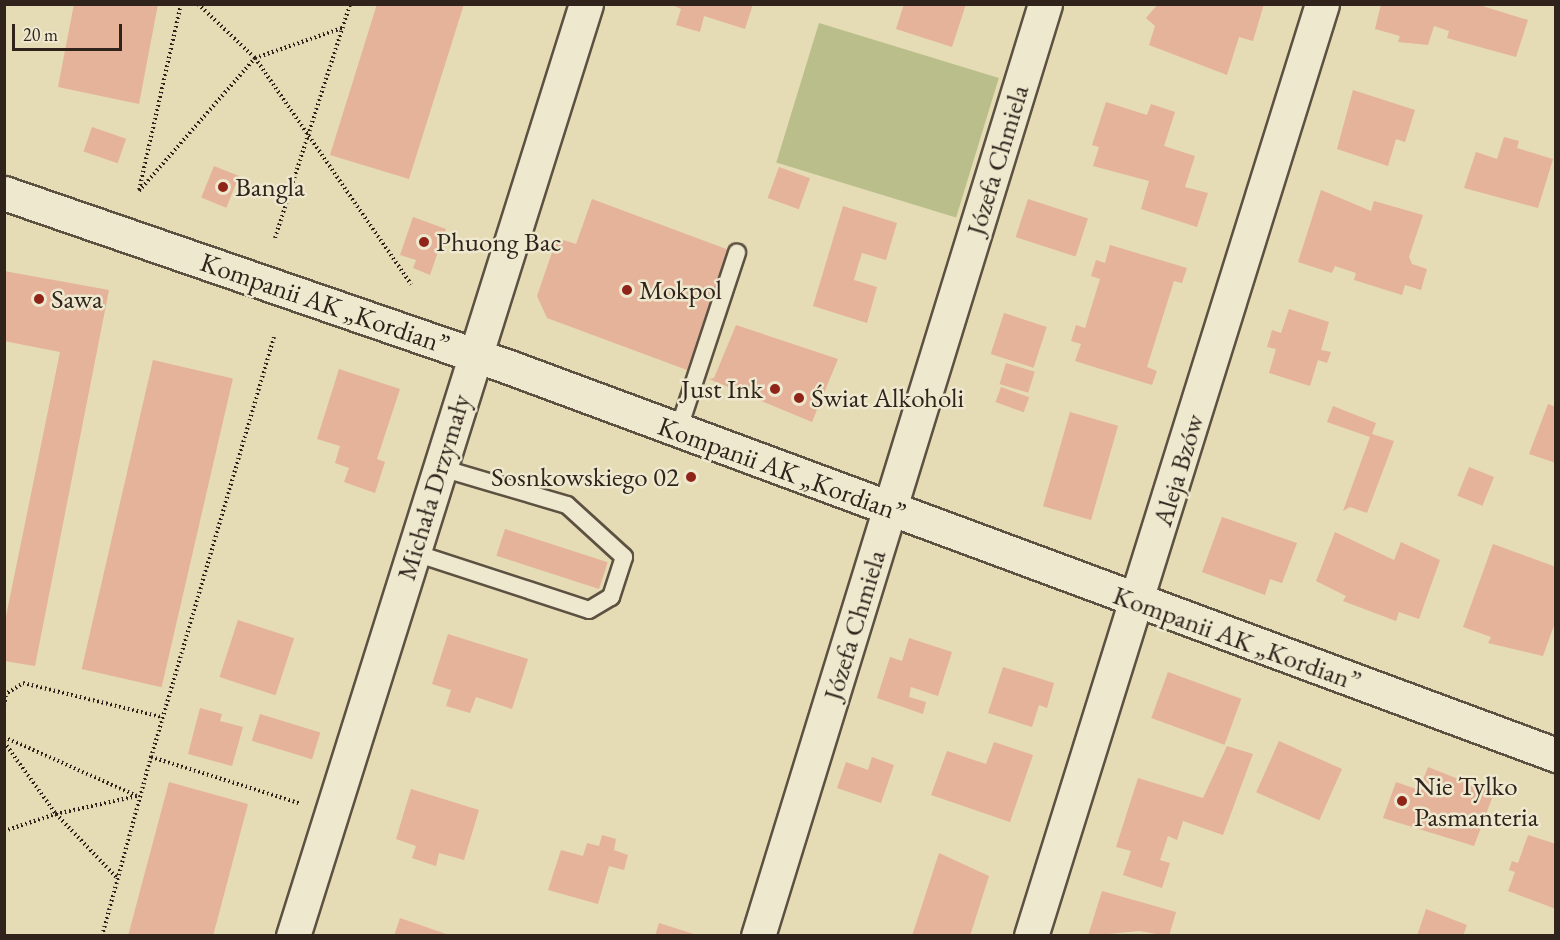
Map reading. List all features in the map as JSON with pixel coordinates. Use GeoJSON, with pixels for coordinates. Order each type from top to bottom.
{"type":"FeatureCollection","features":[{"type":"Feature","properties":{"kind":"street","name":"Michała Drzymały"},"geometry":{"type":"LineString","coordinates":[[293,936],[438,467],[586,4]]}},
{"type":"Feature","properties":{"kind":"street","name":"Józefa Chmiela"},"geometry":{"type":"LineString","coordinates":[[758,936],[1045,4]]}},
{"type":"Feature","properties":{"kind":"street","name":"Aleja Bzów"},"geometry":{"type":"LineString","coordinates":[[1031,936],[1322,4]]}},
{"type":"Feature","properties":{"kind":"street","name":"Kompanii AK „Kordian”"},"geometry":{"type":"LineString","coordinates":[[4,193],[474,355],[1556,755]]}},
{"type":"Feature","properties":{"kind":"lane"},"geometry":{"type":"LineString","coordinates":[[678,431],[737,254]]}},
{"type":"Feature","properties":{"kind":"lane"},"geometry":{"type":"LineString","coordinates":[[412,552],[589,610],[611,597],[624,557],[567,505],[438,467]]}},
{"type":"Feature","properties":{"kind":"path"},"geometry":{"type":"LineString","coordinates":[[181,4],[139,191],[255,58],[343,27]]}},
{"type":"Feature","properties":{"kind":"path"},"geometry":{"type":"LineString","coordinates":[[198,4],[255,58],[309,133],[411,284]]}},
{"type":"Feature","properties":{"kind":"path"},"geometry":{"type":"LineString","coordinates":[[275,238],[350,4]]}},
{"type":"Feature","properties":{"kind":"path"},"geometry":{"type":"LineString","coordinates":[[102,936],[137,796],[151,757],[274,337]]}},
{"type":"Feature","properties":{"kind":"path"},"geometry":{"type":"LineString","coordinates":[[4,706],[5,695],[23,683],[161,717]]}},
{"type":"Feature","properties":{"kind":"path"},"geometry":{"type":"LineString","coordinates":[[4,737],[137,796]]}},
{"type":"Feature","properties":{"kind":"path"},"geometry":{"type":"LineString","coordinates":[[4,742],[56,814],[117,879]]}},
{"type":"Feature","properties":{"kind":"path"},"geometry":{"type":"LineString","coordinates":[[151,757],[331,813]]}},
{"type":"Feature","properties":{"kind":"path"},"geometry":{"type":"LineString","coordinates":[[4,831],[56,814],[137,796]]}},
{"type":"Feature","properties":{"kind":"green space"},"geometry":{"type":"Polygon","coordinates":[[[819,23],[999,78],[956,218],[776,163],[819,23]]]}},
{"type":"Feature","properties":{"kind":"building"},"geometry":{"type":"Polygon","coordinates":[[[74,4],[158,4],[139,104],[58,87],[74,4]]]}},
{"type":"Feature","properties":{"kind":"building"},"geometry":{"type":"Polygon","coordinates":[[[377,4],[464,4],[409,179],[330,155],[377,4]]]}},
{"type":"Feature","properties":{"kind":"building"},"geometry":{"type":"Polygon","coordinates":[[[670,4],[753,4],[745,29],[704,16],[700,32],[676,25],[681,9],[670,4]]]}},
{"type":"Feature","properties":{"kind":"building"},"geometry":{"type":"Polygon","coordinates":[[[904,4],[966,4],[952,47],[896,29],[904,4]]]}},
{"type":"Feature","properties":{"kind":"building"},"geometry":{"type":"Polygon","coordinates":[[[1158,4],[1168,6],[1264,4],[1253,41],[1239,37],[1227,75],[1149,45],[1155,26],[1146,18],[1158,4]]]}},
{"type":"Feature","properties":{"kind":"building"},"geometry":{"type":"Polygon","coordinates":[[[1381,4],[1476,4],[1528,20],[1516,57],[1447,38],[1449,31],[1434,26],[1428,45],[1398,42],[1400,36],[1375,29],[1381,4]]]}},
{"type":"Feature","properties":{"kind":"building"},"geometry":{"type":"Polygon","coordinates":[[[1353,90],[1415,110],[1405,142],[1396,139],[1388,166],[1337,149],[1353,90]]]}},
{"type":"Feature","properties":{"kind":"building"},"geometry":{"type":"Polygon","coordinates":[[[1106,102],[1147,115],[1151,104],[1175,112],[1164,146],[1195,156],[1185,187],[1208,193],[1197,227],[1141,209],[1149,181],[1093,166],[1099,147],[1092,145],[1106,102]]]}},
{"type":"Feature","properties":{"kind":"building"},"geometry":{"type":"Polygon","coordinates":[[[92,127],[126,139],[118,163],[84,152],[92,127]]]}},
{"type":"Feature","properties":{"kind":"building"},"geometry":{"type":"Polygon","coordinates":[[[1504,137],[1519,141],[1517,148],[1553,159],[1538,208],[1464,188],[1476,152],[1497,159],[1504,137]]]}},
{"type":"Feature","properties":{"kind":"building"},"geometry":{"type":"Polygon","coordinates":[[[214,166],[239,176],[226,208],[201,198],[214,166]]]}},
{"type":"Feature","properties":{"kind":"building"},"geometry":{"type":"Polygon","coordinates":[[[779,167],[810,178],[799,209],[768,198],[779,167]]]}},
{"type":"Feature","properties":{"kind":"building"},"geometry":{"type":"Polygon","coordinates":[[[1321,190],[1371,211],[1374,201],[1423,215],[1409,257],[1412,264],[1427,269],[1421,290],[1405,285],[1402,295],[1354,280],[1356,273],[1335,266],[1332,273],[1298,262],[1321,190]]]}},
{"type":"Feature","properties":{"kind":"building","name":"Mokpol"},"geometry":{"type":"Polygon","coordinates":[[[592,199],[729,250],[687,370],[547,318],[537,296],[557,238],[576,244],[592,199]]]}},
{"type":"Feature","properties":{"kind":"building"},"geometry":{"type":"Polygon","coordinates":[[[1028,199],[1088,218],[1076,257],[1016,237],[1028,199]]]}},
{"type":"Feature","properties":{"kind":"building"},"geometry":{"type":"Polygon","coordinates":[[[843,206],[897,223],[886,260],[862,253],[858,266],[854,280],[877,287],[867,323],[813,306],[843,206]]]}},
{"type":"Feature","properties":{"kind":"building"},"geometry":{"type":"Polygon","coordinates":[[[413,217],[446,229],[430,275],[413,268],[416,260],[400,255],[413,217]]]}},
{"type":"Feature","properties":{"kind":"building"},"geometry":{"type":"Polygon","coordinates":[[[1110,245],[1187,268],[1182,283],[1174,281],[1147,367],[1157,371],[1152,385],[1075,361],[1081,344],[1071,341],[1076,325],[1085,328],[1100,279],[1091,276],[1096,260],[1105,263],[1110,245]]]}},
{"type":"Feature","properties":{"kind":"building"},"geometry":{"type":"Polygon","coordinates":[[[4,271],[109,290],[35,666],[4,661],[4,626],[60,352],[4,341],[4,271]]]}},
{"type":"Feature","properties":{"kind":"building"},"geometry":{"type":"Polygon","coordinates":[[[1289,309],[1329,322],[1321,350],[1331,352],[1327,363],[1318,360],[1310,386],[1269,373],[1276,349],[1267,347],[1272,330],[1281,333],[1289,309]]]}},
{"type":"Feature","properties":{"kind":"building"},"geometry":{"type":"Polygon","coordinates":[[[1004,313],[1047,327],[1034,368],[991,354],[1004,313]]]}},
{"type":"Feature","properties":{"kind":"building"},"geometry":{"type":"Polygon","coordinates":[[[736,325],[838,359],[812,422],[709,379],[714,378],[736,325]]]}},
{"type":"Feature","properties":{"kind":"building"},"geometry":{"type":"Polygon","coordinates":[[[153,360],[233,378],[162,687],[82,669],[153,360]]]}},
{"type":"Feature","properties":{"kind":"building"},"geometry":{"type":"Polygon","coordinates":[[[1006,363],[1035,372],[1028,393],[1000,384],[1006,363]]]}},
{"type":"Feature","properties":{"kind":"building"},"geometry":{"type":"Polygon","coordinates":[[[339,369],[400,389],[377,459],[385,462],[375,493],[344,482],[349,468],[335,463],[340,446],[317,439],[339,369]]]}},
{"type":"Feature","properties":{"kind":"building"},"geometry":{"type":"Polygon","coordinates":[[[1001,387],[1029,397],[1024,412],[996,402],[1001,387]]]}},
{"type":"Feature","properties":{"kind":"building"},"geometry":{"type":"Polygon","coordinates":[[[1548,404],[1556,407],[1556,463],[1529,454],[1548,404]]]}},
{"type":"Feature","properties":{"kind":"building"},"geometry":{"type":"Polygon","coordinates":[[[1333,406],[1376,423],[1372,434],[1394,441],[1367,513],[1350,507],[1343,511],[1370,437],[1327,422],[1333,406]]]}},
{"type":"Feature","properties":{"kind":"building"},"geometry":{"type":"Polygon","coordinates":[[[1070,412],[1118,426],[1091,520],[1043,506],[1070,412]]]}},
{"type":"Feature","properties":{"kind":"building"},"geometry":{"type":"Polygon","coordinates":[[[1469,467],[1494,477],[1482,506],[1457,496],[1469,467]]]}},
{"type":"Feature","properties":{"kind":"building"},"geometry":{"type":"Polygon","coordinates":[[[1222,517],[1297,543],[1282,583],[1270,579],[1265,595],[1202,572],[1222,517]]]}},
{"type":"Feature","properties":{"kind":"building"},"geometry":{"type":"Polygon","coordinates":[[[505,529],[608,562],[599,589],[496,556],[505,529]]]}},
{"type":"Feature","properties":{"kind":"building"},"geometry":{"type":"Polygon","coordinates":[[[1335,532],[1394,560],[1401,542],[1440,560],[1419,619],[1399,612],[1396,621],[1343,601],[1346,596],[1316,581],[1335,532]]]}},
{"type":"Feature","properties":{"kind":"building"},"geometry":{"type":"Polygon","coordinates":[[[1493,544],[1556,567],[1556,620],[1543,656],[1488,643],[1491,637],[1463,627],[1493,544]]]}},
{"type":"Feature","properties":{"kind":"building"},"geometry":{"type":"Polygon","coordinates":[[[238,620],[294,638],[276,695],[219,677],[238,620]]]}},
{"type":"Feature","properties":{"kind":"building"},"geometry":{"type":"Polygon","coordinates":[[[448,634],[528,659],[512,709],[476,697],[470,713],[446,706],[451,690],[432,684],[448,634]]]}},
{"type":"Feature","properties":{"kind":"building"},"geometry":{"type":"Polygon","coordinates":[[[909,638],[952,652],[938,696],[911,687],[909,697],[926,702],[923,714],[877,698],[890,657],[902,661],[909,638]]]}},
{"type":"Feature","properties":{"kind":"building"},"geometry":{"type":"Polygon","coordinates":[[[1003,667],[1054,683],[1047,708],[1039,705],[1032,727],[988,713],[1003,667]]]}},
{"type":"Feature","properties":{"kind":"building"},"geometry":{"type":"Polygon","coordinates":[[[1168,672],[1241,699],[1225,745],[1151,718],[1168,672]]]}},
{"type":"Feature","properties":{"kind":"building"},"geometry":{"type":"Polygon","coordinates":[[[200,708],[222,714],[220,721],[243,727],[232,766],[188,754],[200,708]]]}},
{"type":"Feature","properties":{"kind":"building"},"geometry":{"type":"Polygon","coordinates":[[[260,714],[320,732],[312,759],[252,741],[260,714]]]}},
{"type":"Feature","properties":{"kind":"building"},"geometry":{"type":"Polygon","coordinates":[[[1279,741],[1342,769],[1319,820],[1256,792],[1279,741]]]}},
{"type":"Feature","properties":{"kind":"building"},"geometry":{"type":"Polygon","coordinates":[[[994,742],[1033,755],[1010,822],[931,795],[947,751],[986,764],[994,742]]]}},
{"type":"Feature","properties":{"kind":"building"},"geometry":{"type":"Polygon","coordinates":[[[1227,746],[1253,754],[1223,835],[1183,821],[1177,840],[1168,836],[1160,860],[1170,863],[1162,888],[1123,875],[1131,851],[1116,847],[1138,778],[1203,798],[1227,746]]]}},
{"type":"Feature","properties":{"kind":"building"},"geometry":{"type":"Polygon","coordinates":[[[872,757],[894,765],[881,803],[837,788],[846,762],[868,770],[872,757]]]}},
{"type":"Feature","properties":{"kind":"building"},"geometry":{"type":"Polygon","coordinates":[[[1428,767],[1494,793],[1474,846],[1383,818],[1396,782],[1419,790],[1428,767]]]}},
{"type":"Feature","properties":{"kind":"building"},"geometry":{"type":"Polygon","coordinates":[[[169,782],[248,804],[213,936],[128,936],[169,782]]]}},
{"type":"Feature","properties":{"kind":"building"},"geometry":{"type":"Polygon","coordinates":[[[411,789],[479,810],[464,860],[439,853],[436,866],[412,858],[416,846],[396,839],[411,789]]]}},
{"type":"Feature","properties":{"kind":"building"},"geometry":{"type":"Polygon","coordinates":[[[602,835],[616,839],[614,850],[628,855],[624,870],[609,866],[598,904],[548,890],[561,850],[583,856],[587,843],[599,846],[602,835]]]}},
{"type":"Feature","properties":{"kind":"building"},"geometry":{"type":"Polygon","coordinates":[[[1528,835],[1556,844],[1556,909],[1508,891],[1515,872],[1509,870],[1512,861],[1518,863],[1528,835]]]}},
{"type":"Feature","properties":{"kind":"building"},"geometry":{"type":"Polygon","coordinates":[[[939,853],[989,876],[970,936],[912,936],[939,853]]]}},
{"type":"Feature","properties":{"kind":"building"},"geometry":{"type":"Polygon","coordinates":[[[1102,891],[1176,912],[1169,936],[1139,931],[1088,936],[1102,891]]]}},
{"type":"Feature","properties":{"kind":"building"},"geometry":{"type":"Polygon","coordinates":[[[1426,909],[1467,925],[1463,936],[1417,936],[1426,909]]]}},
{"type":"Feature","properties":{"kind":"building"},"geometry":{"type":"Polygon","coordinates":[[[400,918],[449,935],[449,936],[394,936],[400,918]]]}},
{"type":"Feature","properties":{"kind":"building"},"geometry":{"type":"Polygon","coordinates":[[[659,923],[697,935],[697,936],[655,936],[659,923]]]}},
{"type":"Feature","properties":{"kind":"place","name":"Bangla"},"geometry":{"type":"Point","coordinates":[223,187]}},
{"type":"Feature","properties":{"kind":"place","name":"Phuong Bac"},"geometry":{"type":"Point","coordinates":[424,242]}},
{"type":"Feature","properties":{"kind":"place","name":"Mokpol"},"geometry":{"type":"Point","coordinates":[627,290]}},
{"type":"Feature","properties":{"kind":"place","name":"Sawa"},"geometry":{"type":"Point","coordinates":[39,299]}},
{"type":"Feature","properties":{"kind":"place","name":"Just Ink"},"geometry":{"type":"Point","coordinates":[775,389]}},
{"type":"Feature","properties":{"kind":"place","name":"Świat Alkoholi"},"geometry":{"type":"Point","coordinates":[799,398]}},
{"type":"Feature","properties":{"kind":"place","name":"Sosnkowskiego 02"},"geometry":{"type":"Point","coordinates":[691,477]}},
{"type":"Feature","properties":{"kind":"place","name":"Nie Tylko Pasmanteria"},"geometry":{"type":"Point","coordinates":[1402,801]}}]}
